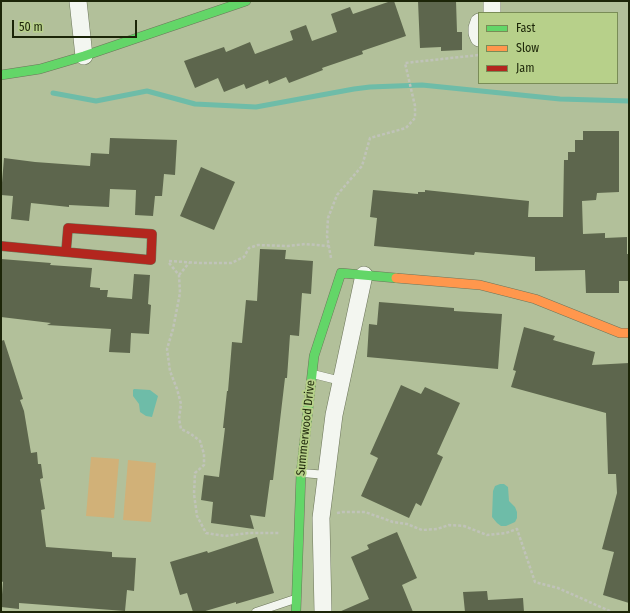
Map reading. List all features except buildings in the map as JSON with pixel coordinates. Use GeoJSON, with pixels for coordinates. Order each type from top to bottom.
{"type":"FeatureCollection","features":[{"type":"Feature","properties":{"kind":"street"},"geometry":{"type":"LineString","coordinates":[[78,1],[84,56]]}},
{"type":"Feature","properties":{"kind":"street"},"geometry":{"type":"LineString","coordinates":[[1,75],[40,69],[84,56],[246,1]]}},
{"type":"Feature","properties":{"kind":"street"},"geometry":{"type":"LineString","coordinates":[[492,1],[492,12]]}},
{"type":"Feature","properties":{"kind":"street"},"geometry":{"type":"LineString","coordinates":[[1,246],[151,260],[152,234],[68,228],[66,252]]}},
{"type":"Feature","properties":{"kind":"street"},"geometry":{"type":"LineString","coordinates":[[341,273],[480,285],[535,299],[620,333],[629,333]]}},
{"type":"Feature","properties":{"kind":"street","name":"Summerwood Drive"},"geometry":{"type":"LineString","coordinates":[[296,612],[301,564],[299,533],[301,473],[314,356],[341,273]]}},
{"type":"Feature","properties":{"kind":"street"},"geometry":{"type":"LineString","coordinates":[[324,612],[319,564],[321,518],[334,415],[364,275]]}},
{"type":"Feature","properties":{"kind":"lane"},"geometry":{"type":"LineString","coordinates":[[312,374],[341,381]]}},
{"type":"Feature","properties":{"kind":"lane"},"geometry":{"type":"LineString","coordinates":[[301,473],[327,475]]}},
{"type":"Feature","properties":{"kind":"lane"},"geometry":{"type":"LineString","coordinates":[[256,612],[297,598]]}},
{"type":"Feature","properties":{"kind":"path"},"geometry":{"type":"LineString","coordinates":[[341,273],[332,259],[327,236],[328,218],[337,195],[362,166],[370,138],[406,128],[415,118],[415,106],[405,63],[478,55]]}},
{"type":"Feature","properties":{"kind":"path"},"geometry":{"type":"LineString","coordinates":[[151,260],[189,263],[231,263],[244,257],[249,248],[258,245],[288,246],[305,244],[329,246]]}},
{"type":"Feature","properties":{"kind":"path"},"geometry":{"type":"LineString","coordinates":[[168,261],[179,275],[180,293],[173,329],[167,349],[170,371],[177,388],[181,404],[179,419],[181,429],[200,441],[204,454],[204,465],[196,473],[194,494],[197,516],[206,533],[225,536],[249,533],[299,533]]}},
{"type":"Feature","properties":{"kind":"path"},"geometry":{"type":"LineString","coordinates":[[179,275],[189,263]]}},
{"type":"Feature","properties":{"kind":"path"},"geometry":{"type":"LineString","coordinates":[[321,518],[342,512],[365,512],[393,522],[407,524],[422,530],[437,529],[449,525],[464,526],[487,535],[506,533],[517,529],[535,582],[558,588],[612,612]]}},
{"type":"Feature","properties":{"kind":"shaded area"},"geometry":{"type":"Polygon","coordinates":[[[91,457],[119,459],[114,518],[86,516],[91,457]]]}},
{"type":"Feature","properties":{"kind":"shaded area"},"geometry":{"type":"Polygon","coordinates":[[[128,460],[156,463],[151,522],[123,520],[128,460]]]}},
{"type":"Feature","properties":{"kind":"water"},"geometry":{"type":"Polygon","coordinates":[[[134,389],[150,390],[158,396],[152,417],[146,416],[140,412],[139,404],[133,396],[134,389]]]}},
{"type":"Feature","properties":{"kind":"water"},"geometry":{"type":"Polygon","coordinates":[[[504,484],[508,487],[509,501],[515,507],[517,512],[515,522],[506,526],[501,526],[492,517],[493,491],[495,486],[504,484]]]}},
{"type":"Feature","properties":{"kind":"waterway"},"geometry":{"type":"LineString","coordinates":[[53,93],[96,101],[147,91],[195,104],[256,107],[354,89],[422,85],[560,99],[629,101]]}},
{"type":"Feature","properties":{"kind":"traffic: fast"},"geometry":{"type":"LineString","coordinates":[[1,75],[40,69],[84,56],[246,1]]}},
{"type":"Feature","properties":{"kind":"traffic: fast"},"geometry":{"type":"LineString","coordinates":[[296,612],[301,473],[314,356],[341,273],[396,278]]}},
{"type":"Feature","properties":{"kind":"traffic: slow"},"geometry":{"type":"LineString","coordinates":[[396,278],[480,285],[535,299],[620,333],[629,333]]}},
{"type":"Feature","properties":{"kind":"traffic: jam"},"geometry":{"type":"LineString","coordinates":[[1,246],[151,260],[152,234],[68,228],[66,252]]}}]}
